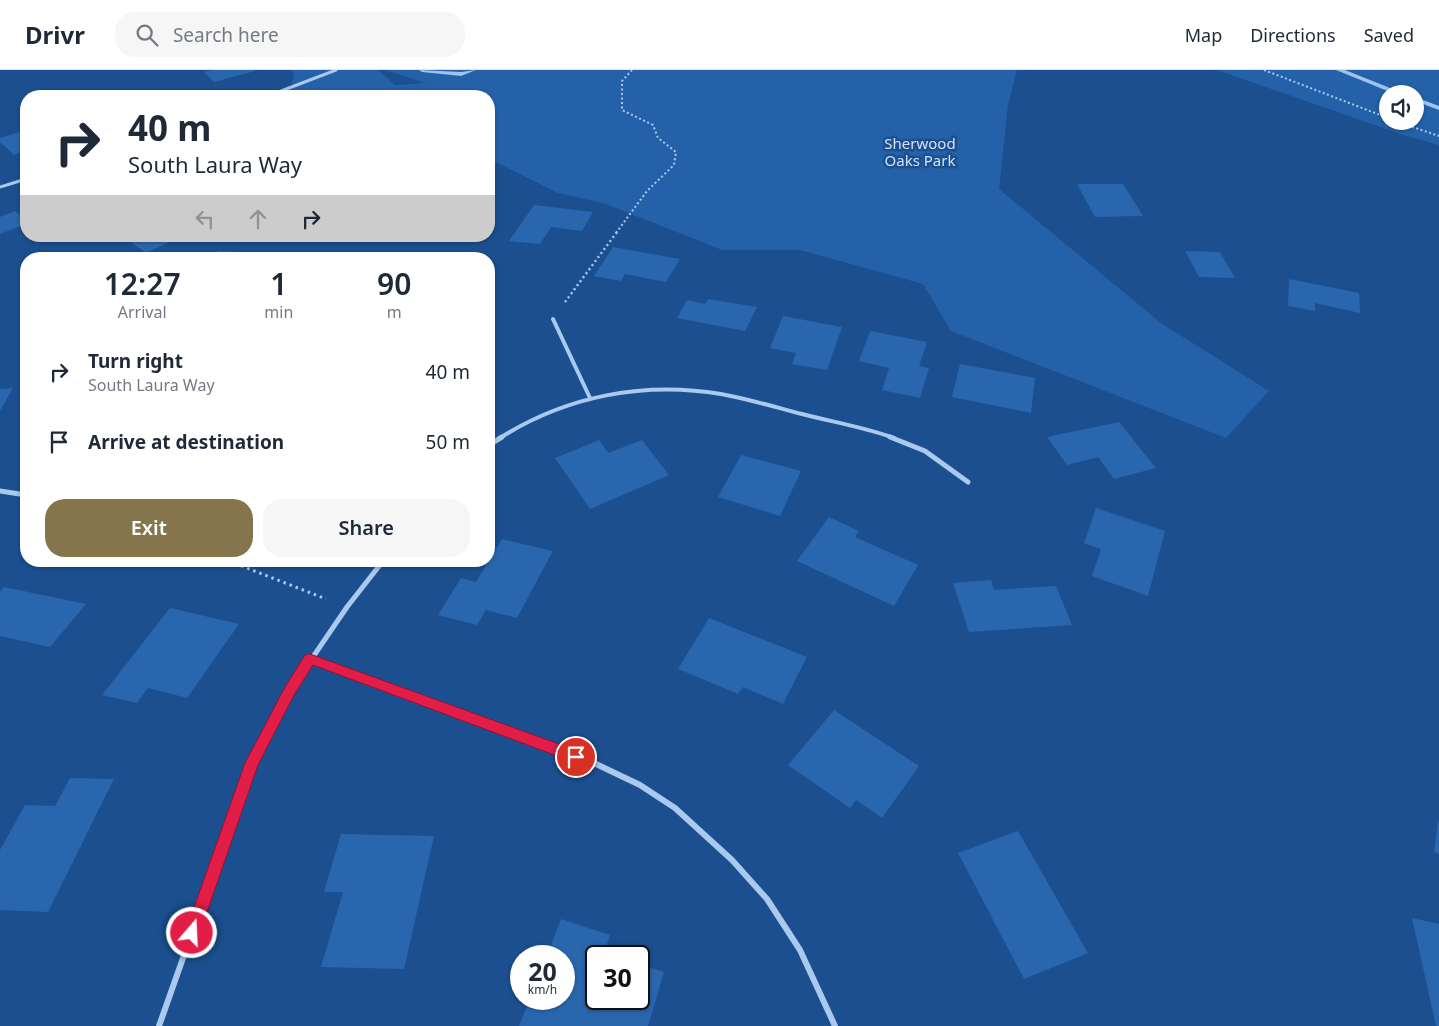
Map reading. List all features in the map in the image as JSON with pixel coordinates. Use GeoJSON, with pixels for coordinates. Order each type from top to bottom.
{"type":"FeatureCollection","features":[{"type":"Feature","properties":{"kind":"street"},"geometry":{"type":"LineString","coordinates":[[284,90],[336,70]]}},
{"type":"Feature","properties":{"kind":"street"},"geometry":{"type":"LineString","coordinates":[[0,187],[20,180]]}},
{"type":"Feature","properties":{"kind":"street"},"geometry":{"type":"LineString","coordinates":[[553,319],[590,398]]}},
{"type":"Feature","properties":{"kind":"street"},"geometry":{"type":"LineString","coordinates":[[495,441],[521,424],[590,398],[650,390],[719,394],[868,431],[919,448],[968,482]]}},
{"type":"Feature","properties":{"kind":"street"},"geometry":{"type":"LineString","coordinates":[[0,491],[20,494]]}},
{"type":"Feature","properties":{"kind":"street"},"geometry":{"type":"LineString","coordinates":[[159,1026],[252,763],[289,691],[346,607],[378,567]]}},
{"type":"Feature","properties":{"kind":"street"},"geometry":{"type":"LineString","coordinates":[[310,659],[594,763],[655,794],[728,856],[764,897],[793,939],[835,1026]]}},
{"type":"Feature","properties":{"kind":"path"},"geometry":{"type":"LineString","coordinates":[[553,319],[647,191],[674,165],[676,152],[658,138],[653,125],[622,110],[622,80],[632,70]]}},
{"type":"Feature","properties":{"kind":"path"},"geometry":{"type":"LineString","coordinates":[[1264,70],[1379,115]]}},
{"type":"Feature","properties":{"kind":"path"},"geometry":{"type":"LineString","coordinates":[[1421,130],[1439,136]]}},
{"type":"Feature","properties":{"kind":"path"},"geometry":{"type":"LineString","coordinates":[[244,567],[346,607]]}},
{"type":"Feature","properties":{"kind":"green space","name":"Sherwood Oaks Park"},"geometry":{"type":"Polygon","coordinates":[[[291,70],[378,70],[395,85],[425,83],[385,70],[1017,70],[1008,105],[999,189],[1161,323],[1269,391],[1226,438],[951,331],[923,284],[800,250],[722,250],[606,204],[558,193],[495,162],[495,90],[290,90],[294,74],[291,70]]]}},
{"type":"Feature","properties":{"kind":"green space"},"geometry":{"type":"Polygon","coordinates":[[[1217,70],[1439,70],[1439,145],[1389,130],[1424,130],[1424,85],[1379,85],[1379,127],[1217,70]]]}},
{"type":"Feature","properties":{"kind":"building"},"geometry":{"type":"Polygon","coordinates":[[[211,70],[255,71],[214,82],[204,72],[211,70]]]}},
{"type":"Feature","properties":{"kind":"building"},"geometry":{"type":"Polygon","coordinates":[[[20,132],[20,153],[14,155],[0,142],[0,138],[20,132]]]}},
{"type":"Feature","properties":{"kind":"building"},"geometry":{"type":"Polygon","coordinates":[[[1077,184],[1123,184],[1143,216],[1095,217],[1077,184]]]}},
{"type":"Feature","properties":{"kind":"building"},"geometry":{"type":"Polygon","coordinates":[[[534,205],[593,212],[582,231],[551,227],[540,244],[509,241],[534,205]]]}},
{"type":"Feature","properties":{"kind":"building"},"geometry":{"type":"Polygon","coordinates":[[[15,211],[20,215],[20,226],[0,234],[0,217],[15,211]]]}},
{"type":"Feature","properties":{"kind":"building"},"geometry":{"type":"Polygon","coordinates":[[[130,242],[169,242],[148,252],[145,252],[130,242]]]}},
{"type":"Feature","properties":{"kind":"building"},"geometry":{"type":"Polygon","coordinates":[[[613,247],[680,259],[666,282],[625,274],[621,281],[594,276],[613,247]]]}},
{"type":"Feature","properties":{"kind":"building"},"geometry":{"type":"Polygon","coordinates":[[[1185,251],[1220,252],[1235,278],[1199,277],[1185,251]]]}},
{"type":"Feature","properties":{"kind":"building"},"geometry":{"type":"Polygon","coordinates":[[[1289,279],[1359,293],[1360,313],[1315,303],[1315,311],[1288,306],[1289,279]]]}},
{"type":"Feature","properties":{"kind":"building"},"geometry":{"type":"Polygon","coordinates":[[[708,299],[757,307],[745,331],[677,318],[687,300],[705,304],[708,299]]]}},
{"type":"Feature","properties":{"kind":"building"},"geometry":{"type":"Polygon","coordinates":[[[783,316],[842,327],[827,370],[792,364],[796,353],[770,348],[783,316]]]}},
{"type":"Feature","properties":{"kind":"building"},"geometry":{"type":"Polygon","coordinates":[[[870,331],[927,342],[919,366],[929,368],[920,398],[882,390],[889,368],[859,361],[870,331]]]}},
{"type":"Feature","properties":{"kind":"building"},"geometry":{"type":"Polygon","coordinates":[[[960,364],[1035,378],[1031,413],[952,397],[960,364]]]}},
{"type":"Feature","properties":{"kind":"building"},"geometry":{"type":"Polygon","coordinates":[[[13,388],[0,411],[0,389],[13,388]]]}},
{"type":"Feature","properties":{"kind":"building"},"geometry":{"type":"Polygon","coordinates":[[[1119,422],[1156,468],[1114,479],[1098,457],[1067,465],[1047,437],[1119,422]]]}},
{"type":"Feature","properties":{"kind":"building"},"geometry":{"type":"Polygon","coordinates":[[[599,440],[608,453],[642,440],[669,475],[590,509],[555,458],[599,440]]]}},
{"type":"Feature","properties":{"kind":"building"},"geometry":{"type":"Polygon","coordinates":[[[741,455],[801,471],[780,516],[718,497],[741,455]]]}},
{"type":"Feature","properties":{"kind":"building"},"geometry":{"type":"Polygon","coordinates":[[[1096,508],[1165,531],[1148,596],[1092,576],[1101,549],[1084,543],[1096,508]]]}},
{"type":"Feature","properties":{"kind":"building"},"geometry":{"type":"Polygon","coordinates":[[[829,517],[859,531],[855,537],[918,565],[894,606],[797,561],[829,517]]]}},
{"type":"Feature","properties":{"kind":"building"},"geometry":{"type":"Polygon","coordinates":[[[502,539],[553,551],[517,618],[486,610],[477,625],[438,615],[461,578],[476,582],[485,567],[495,567],[495,551],[502,539]]]}},
{"type":"Feature","properties":{"kind":"building"},"geometry":{"type":"Polygon","coordinates":[[[991,580],[994,590],[1056,586],[1072,625],[969,632],[953,583],[991,580]]]}},
{"type":"Feature","properties":{"kind":"building"},"geometry":{"type":"Polygon","coordinates":[[[4,587],[86,604],[50,647],[0,636],[0,592],[4,587]]]}},
{"type":"Feature","properties":{"kind":"building"},"geometry":{"type":"Polygon","coordinates":[[[170,608],[239,624],[187,698],[148,688],[137,703],[102,695],[170,608]]]}},
{"type":"Feature","properties":{"kind":"building"},"geometry":{"type":"Polygon","coordinates":[[[709,618],[807,657],[783,704],[743,687],[738,694],[678,669],[709,618]]]}},
{"type":"Feature","properties":{"kind":"building"},"geometry":{"type":"Polygon","coordinates":[[[834,710],[919,766],[882,818],[856,800],[850,808],[788,765],[834,710]]]}},
{"type":"Feature","properties":{"kind":"building"},"geometry":{"type":"Polygon","coordinates":[[[70,778],[114,779],[48,912],[0,910],[0,850],[25,805],[55,806],[70,778]]]}},
{"type":"Feature","properties":{"kind":"building"},"geometry":{"type":"Polygon","coordinates":[[[1439,822],[1439,854],[1434,852],[1439,822]]]}},
{"type":"Feature","properties":{"kind":"building"},"geometry":{"type":"Polygon","coordinates":[[[1018,831],[1088,953],[1024,979],[958,853],[1018,831]]]}},
{"type":"Feature","properties":{"kind":"building"},"geometry":{"type":"Polygon","coordinates":[[[341,834],[434,836],[404,969],[321,967],[343,892],[324,892],[341,834]]]}},
{"type":"Feature","properties":{"kind":"building"},"geometry":{"type":"Polygon","coordinates":[[[1412,918],[1439,924],[1439,1026],[1436,1026],[1412,918]]]}},
{"type":"Feature","properties":{"kind":"building"},"geometry":{"type":"Polygon","coordinates":[[[561,919],[610,935],[607,945],[585,945],[585,1010],[650,1010],[650,968],[664,972],[648,1026],[519,1026],[526,1010],[575,1010],[575,945],[551,945],[561,919]]]}},
{"type":"Feature","properties":{"kind":"waterway"},"geometry":{"type":"LineString","coordinates":[[422,70],[461,74],[473,70]]}},
{"type":"Feature","properties":{"kind":"waterway"},"geometry":{"type":"LineString","coordinates":[[1339,70],[1379,85]]}},
{"type":"Feature","properties":{"kind":"waterway"},"geometry":{"type":"LineString","coordinates":[[1424,102],[1439,108]]}},
{"type":"Feature","properties":{"kind":"route"},"geometry":{"type":"LineString","coordinates":[[192,933],[252,763],[289,691],[310,659],[576,757]]}}]}
